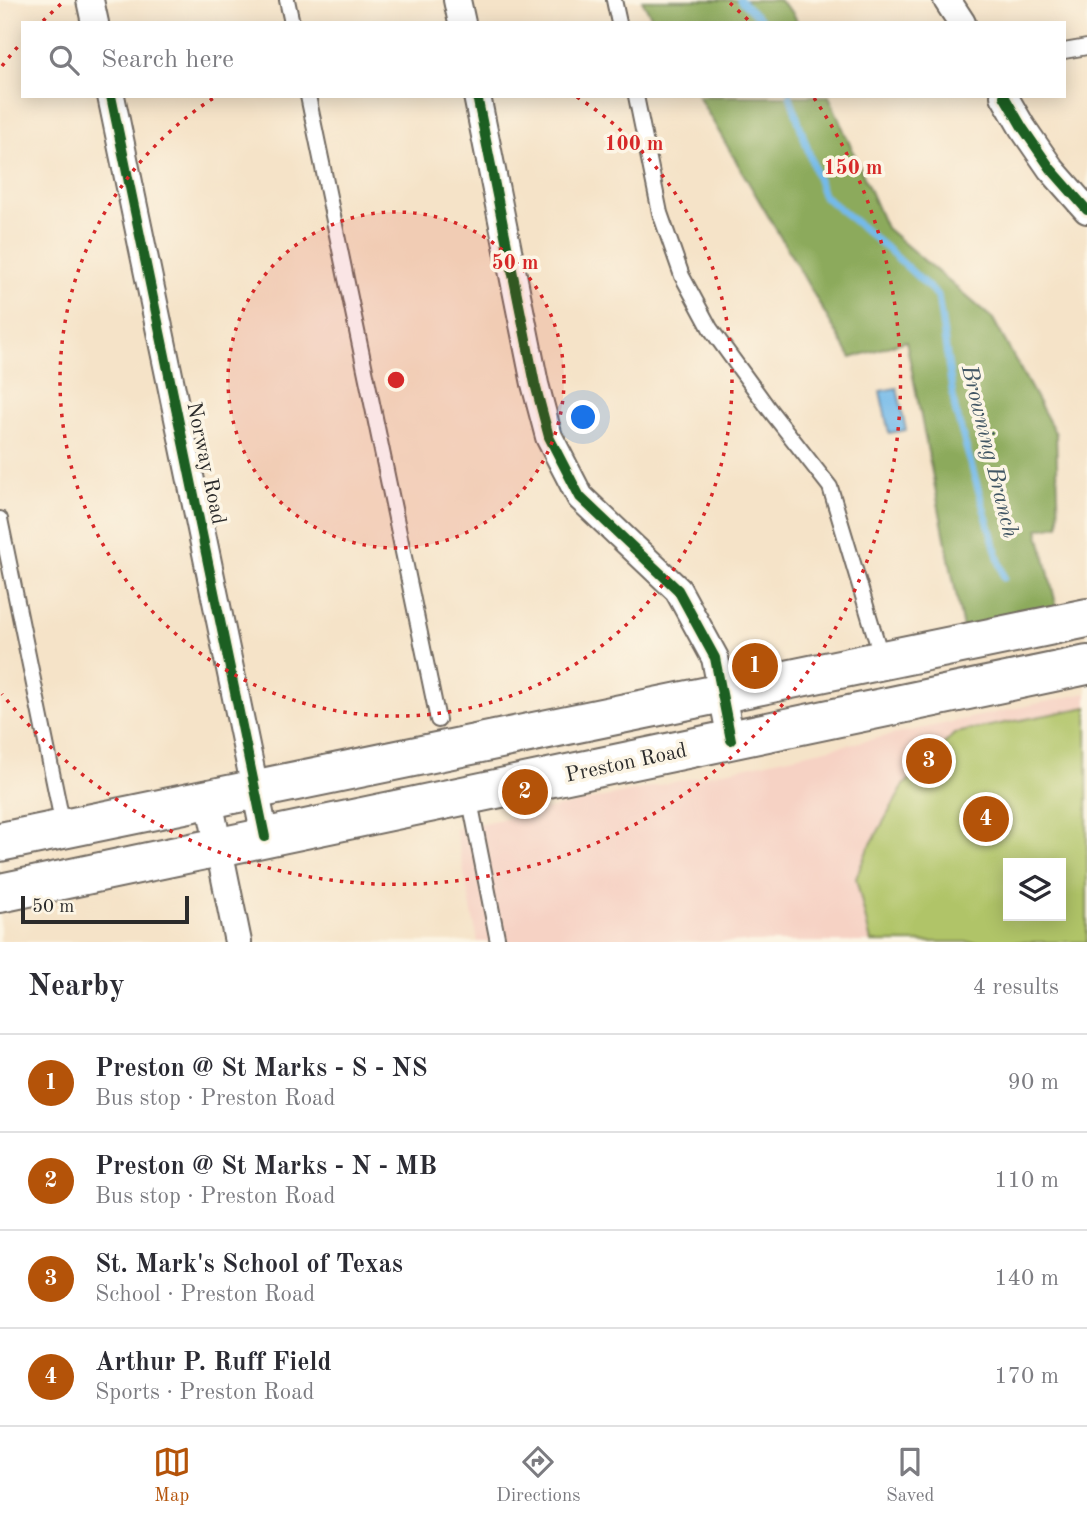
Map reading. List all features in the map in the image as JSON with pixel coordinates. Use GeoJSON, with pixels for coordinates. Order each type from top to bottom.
{"type":"FeatureCollection","features":[{"type":"Feature","properties":{"kind":"main road"},"geometry":{"type":"LineString","coordinates":[[0,842],[1087,618]]}},
{"type":"Feature","properties":{"kind":"main road","name":"Preston Road"},"geometry":{"type":"LineString","coordinates":[[0,893],[1087,665]]}},
{"type":"Feature","properties":{"kind":"street"},"geometry":{"type":"LineString","coordinates":[[90,0],[95,21]]}},
{"type":"Feature","properties":{"kind":"street"},"geometry":{"type":"LineString","coordinates":[[457,0],[462,21]]}},
{"type":"Feature","properties":{"kind":"street"},"geometry":{"type":"LineString","coordinates":[[947,0],[961,21]]}},
{"type":"Feature","properties":{"kind":"street","name":"Norway Road"},"geometry":{"type":"LineString","coordinates":[[111,98],[265,838]]}},
{"type":"Feature","properties":{"kind":"street"},"geometry":{"type":"LineString","coordinates":[[477,98],[535,384],[549,437],[580,497],[678,590],[715,658],[731,740]]}},
{"type":"Feature","properties":{"kind":"street"},"geometry":{"type":"LineString","coordinates":[[1005,98],[1021,127],[1051,169],[1087,210]]}},
{"type":"Feature","properties":{"kind":"street"},"geometry":{"type":"LineString","coordinates":[[209,800],[238,942]]}},
{"type":"Feature","properties":{"kind":"lane"},"geometry":{"type":"LineString","coordinates":[[287,0],[292,21]]}},
{"type":"Feature","properties":{"kind":"lane"},"geometry":{"type":"LineString","coordinates":[[614,0],[619,21]]}},
{"type":"Feature","properties":{"kind":"lane"},"geometry":{"type":"LineString","coordinates":[[1066,51],[1087,47]]}},
{"type":"Feature","properties":{"kind":"lane"},"geometry":{"type":"LineString","coordinates":[[307,98],[438,720]]}},
{"type":"Feature","properties":{"kind":"lane"},"geometry":{"type":"LineString","coordinates":[[636,98],[660,213],[681,276],[710,328],[769,409],[831,487],[883,660]]}},
{"type":"Feature","properties":{"kind":"lane"},"geometry":{"type":"LineString","coordinates":[[0,519],[64,830]]}},
{"type":"Feature","properties":{"kind":"lane"},"geometry":{"type":"LineString","coordinates":[[468,795],[498,942]]}},
{"type":"Feature","properties":{"kind":"shaded area"},"geometry":{"type":"Polygon","coordinates":[[[1087,693],[1087,942],[478,942],[455,829],[1087,693]]]}},
{"type":"Feature","properties":{"kind":"green space"},"geometry":{"type":"Polygon","coordinates":[[[642,0],[779,0],[793,13],[797,21],[654,21],[642,0]]]}},
{"type":"Feature","properties":{"kind":"green space"},"geometry":{"type":"Polygon","coordinates":[[[699,98],[830,98],[886,228],[993,319],[1056,434],[1059,525],[1038,529],[1057,608],[963,629],[906,341],[851,358],[699,98]]]}},
{"type":"Feature","properties":{"kind":"green space"},"geometry":{"type":"Polygon","coordinates":[[[1087,707],[1087,942],[871,942],[856,878],[866,853],[904,785],[955,733],[1087,707]]]}},
{"type":"Feature","properties":{"kind":"water"},"geometry":{"type":"Polygon","coordinates":[[[897,388],[906,430],[889,433],[880,391],[897,388]]]}},
{"type":"Feature","properties":{"kind":"waterway","name":"Browning Branch"},"geometry":{"type":"LineString","coordinates":[[740,0],[762,21]]}},
{"type":"Feature","properties":{"kind":"waterway","name":"Browning Branch"},"geometry":{"type":"LineString","coordinates":[[791,98],[823,195],[890,251],[938,296],[955,409],[1004,578]]}},
{"type":"Feature","properties":{"kind":"cycle path"},"geometry":{"type":"LineString","coordinates":[[111,98],[265,837]]}},
{"type":"Feature","properties":{"kind":"cycle path"},"geometry":{"type":"LineString","coordinates":[[477,98],[535,384],[549,437],[580,497],[678,590],[715,658],[731,740]]}},
{"type":"Feature","properties":{"kind":"cycle path"},"geometry":{"type":"LineString","coordinates":[[1005,98],[1051,169],[1087,210]]}},
{"type":"Feature","properties":{"kind":"place","name":"Preston @ St Marks - S - NS"},"geometry":{"type":"Point","coordinates":[755,666]}},
{"type":"Feature","properties":{"kind":"place","name":"St. Mark's School of Texas"},"geometry":{"type":"Point","coordinates":[929,761]}},
{"type":"Feature","properties":{"kind":"place","name":"Preston @ St Marks - N - MB"},"geometry":{"type":"Point","coordinates":[525,792]}},
{"type":"Feature","properties":{"kind":"place","name":"Arthur P. Ruff Field"},"geometry":{"type":"Point","coordinates":[986,819]}}]}
